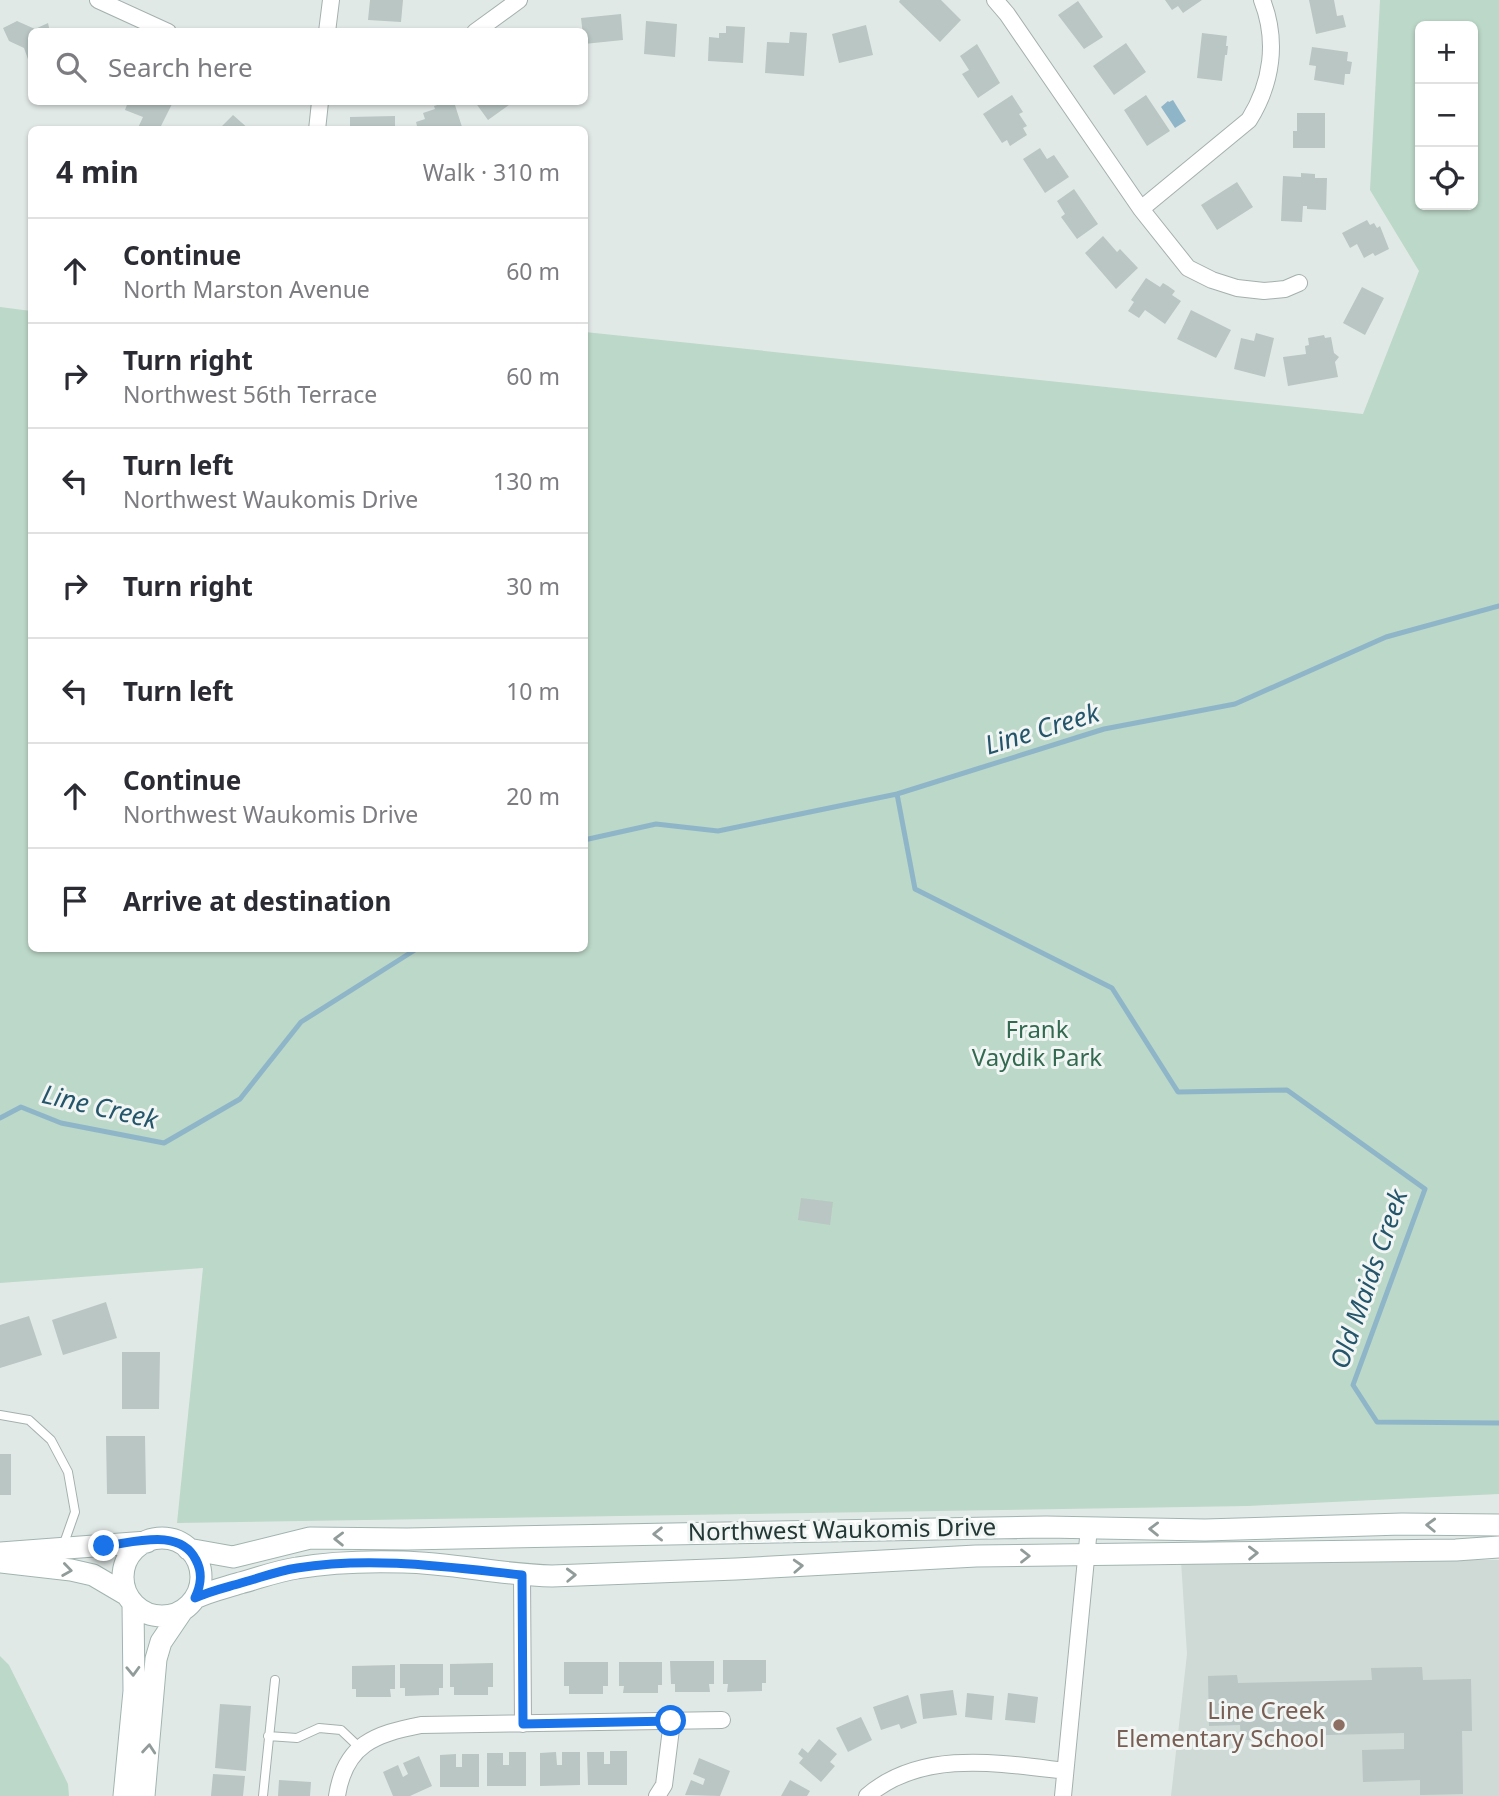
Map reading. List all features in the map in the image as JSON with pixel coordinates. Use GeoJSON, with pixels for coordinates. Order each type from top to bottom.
{"type":"FeatureCollection","features":[{"type":"Feature","properties":{"kind":"main road","name":"Northwest Waukomis Drive"},"geometry":{"type":"LineString","coordinates":[[188,1549],[233,1557],[310,1538],[1499,1525]]}},
{"type":"Feature","properties":{"kind":"main road"},"geometry":{"type":"LineString","coordinates":[[124,1796],[134,1690],[130,1599],[123,1577],[124,1568],[133,1552],[147,1542],[155,1539],[173,1540],[194,1556],[200,1572],[199,1590],[161,1642],[156,1659],[144,1796]]}},
{"type":"Feature","properties":{"kind":"main road"},"geometry":{"type":"LineString","coordinates":[[0,1553],[147,1542]]}},
{"type":"Feature","properties":{"kind":"main road","name":"Northwest Waukomis Drive"},"geometry":{"type":"LineString","coordinates":[[188,1604],[216,1588],[267,1574],[339,1564],[405,1562],[522,1575],[736,1569],[976,1556],[1456,1550],[1499,1546]]}},
{"type":"Feature","properties":{"kind":"main road"},"geometry":{"type":"LineString","coordinates":[[0,1562],[93,1574],[147,1613],[156,1616],[174,1614],[188,1604]]}},
{"type":"Feature","properties":{"kind":"street"},"geometry":{"type":"LineString","coordinates":[[98,0],[159,28]]}},
{"type":"Feature","properties":{"kind":"street"},"geometry":{"type":"LineString","coordinates":[[328,28],[331,0]]}},
{"type":"Feature","properties":{"kind":"street"},"geometry":{"type":"LineString","coordinates":[[480,28],[519,0]]}},
{"type":"Feature","properties":{"kind":"street"},"geometry":{"type":"LineString","coordinates":[[995,0],[1141,209],[1188,268],[1199,275],[1237,288],[1264,291],[1284,289],[1299,283]]}},
{"type":"Feature","properties":{"kind":"street"},"geometry":{"type":"LineString","coordinates":[[1141,209],[1249,120],[1256,109],[1271,59],[1271,32],[1262,0]]}},
{"type":"Feature","properties":{"kind":"street"},"geometry":{"type":"LineString","coordinates":[[317,126],[320,105]]}},
{"type":"Feature","properties":{"kind":"street"},"geometry":{"type":"LineString","coordinates":[[1063,1796],[1088,1528]]}},
{"type":"Feature","properties":{"kind":"street"},"geometry":{"type":"LineString","coordinates":[[522,1575],[523,1724]]}},
{"type":"Feature","properties":{"kind":"street"},"geometry":{"type":"LineString","coordinates":[[337,1796],[355,1753],[385,1732],[421,1725],[722,1720]]}},
{"type":"Feature","properties":{"kind":"street"},"geometry":{"type":"LineString","coordinates":[[657,1796],[664,1785],[671,1721]]}},
{"type":"Feature","properties":{"kind":"street"},"geometry":{"type":"LineString","coordinates":[[867,1796],[898,1774],[959,1761],[1065,1771]]}},
{"type":"Feature","properties":{"kind":"lane"},"geometry":{"type":"LineString","coordinates":[[0,1415],[29,1420],[51,1440],[68,1472],[75,1512],[62,1547]]}},
{"type":"Feature","properties":{"kind":"lane"},"geometry":{"type":"LineString","coordinates":[[262,1796],[275,1680]]}},
{"type":"Feature","properties":{"kind":"lane"},"geometry":{"type":"LineString","coordinates":[[268,1736],[297,1738],[319,1728],[341,1730],[355,1753]]}},
{"type":"Feature","properties":{"kind":"shaded area","name":"Line Creek Elementary School"},"geometry":{"type":"Polygon","coordinates":[[[1499,1560],[1499,1796],[1171,1796],[1187,1654],[1181,1561],[1499,1560]]]}},
{"type":"Feature","properties":{"kind":"green space","name":"Frank Vaydik Park"},"geometry":{"type":"Polygon","coordinates":[[[1380,0],[1499,0],[1499,1494],[1248,1506],[177,1523],[203,1268],[0,1283],[0,307],[28,311],[28,952],[588,952],[588,332],[1363,414],[1419,271],[1370,190],[1380,0]]]}},
{"type":"Feature","properties":{"kind":"green space"},"geometry":{"type":"Polygon","coordinates":[[[0,1656],[9,1665],[68,1784],[69,1796],[0,1796],[0,1656]]]}},
{"type":"Feature","properties":{"kind":"water"},"geometry":{"type":"Polygon","coordinates":[[[1173,100],[1186,121],[1175,128],[1161,107],[1173,100]]]}},
{"type":"Feature","properties":{"kind":"building"},"geometry":{"type":"Polygon","coordinates":[[[370,0],[403,0],[401,22],[368,20],[370,0]]]}},
{"type":"Feature","properties":{"kind":"building"},"geometry":{"type":"Polygon","coordinates":[[[941,0],[961,20],[940,42],[899,2],[941,0]]]}},
{"type":"Feature","properties":{"kind":"building"},"geometry":{"type":"Polygon","coordinates":[[[1165,0],[1202,0],[1183,13],[1178,6],[1172,10],[1165,0]]]}},
{"type":"Feature","properties":{"kind":"building"},"geometry":{"type":"Polygon","coordinates":[[[1309,0],[1334,0],[1337,16],[1343,15],[1346,27],[1316,34],[1309,0]]]}},
{"type":"Feature","properties":{"kind":"building"},"geometry":{"type":"Polygon","coordinates":[[[1078,1],[1103,37],[1084,49],[1058,15],[1078,1]]]}},
{"type":"Feature","properties":{"kind":"building"},"geometry":{"type":"Polygon","coordinates":[[[621,14],[623,40],[588,44],[588,28],[582,28],[581,18],[621,14]]]}},
{"type":"Feature","properties":{"kind":"building"},"geometry":{"type":"Polygon","coordinates":[[[17,21],[33,28],[28,28],[28,59],[24,48],[9,41],[3,28],[17,21]]]}},
{"type":"Feature","properties":{"kind":"building"},"geometry":{"type":"Polygon","coordinates":[[[646,21],[677,24],[675,57],[644,54],[646,21]]]}},
{"type":"Feature","properties":{"kind":"building"},"geometry":{"type":"Polygon","coordinates":[[[866,25],[873,55],[839,63],[832,34],[866,25]]]}},
{"type":"Feature","properties":{"kind":"building"},"geometry":{"type":"Polygon","coordinates":[[[726,26],[745,27],[743,63],[708,61],[709,37],[719,38],[719,33],[726,33],[726,26]]]}},
{"type":"Feature","properties":{"kind":"building"},"geometry":{"type":"Polygon","coordinates":[[[790,32],[807,33],[804,76],[765,73],[767,42],[789,43],[790,32]]]}},
{"type":"Feature","properties":{"kind":"building"},"geometry":{"type":"Polygon","coordinates":[[[1202,33],[1227,36],[1222,81],[1197,78],[1202,33]]]}},
{"type":"Feature","properties":{"kind":"building"},"geometry":{"type":"Polygon","coordinates":[[[1126,43],[1146,72],[1114,95],[1093,66],[1126,43]]]}},
{"type":"Feature","properties":{"kind":"building"},"geometry":{"type":"Polygon","coordinates":[[[977,44],[1000,83],[978,98],[962,74],[969,70],[960,56],[977,44]]]}},
{"type":"Feature","properties":{"kind":"building"},"geometry":{"type":"Polygon","coordinates":[[[1312,47],[1348,52],[1347,61],[1352,62],[1350,74],[1345,74],[1344,85],[1314,80],[1316,66],[1309,65],[1312,47]]]}},
{"type":"Feature","properties":{"kind":"building"},"geometry":{"type":"Polygon","coordinates":[[[1012,95],[1023,112],[1019,114],[1027,126],[1023,128],[1027,135],[1010,146],[1007,140],[1002,143],[983,114],[1012,95]]]}},
{"type":"Feature","properties":{"kind":"building"},"geometry":{"type":"Polygon","coordinates":[[[1146,95],[1170,131],[1147,146],[1124,110],[1146,95]]]}},
{"type":"Feature","properties":{"kind":"building"},"geometry":{"type":"Polygon","coordinates":[[[127,105],[172,105],[161,126],[139,126],[143,117],[125,110],[127,105]]]}},
{"type":"Feature","properties":{"kind":"building"},"geometry":{"type":"Polygon","coordinates":[[[455,105],[462,126],[417,126],[416,122],[425,119],[423,113],[435,109],[434,106],[455,105]]]}},
{"type":"Feature","properties":{"kind":"building"},"geometry":{"type":"Polygon","coordinates":[[[477,105],[509,105],[488,120],[477,105]]]}},
{"type":"Feature","properties":{"kind":"building"},"geometry":{"type":"Polygon","coordinates":[[[1297,113],[1325,113],[1325,148],[1293,148],[1297,113]]]}},
{"type":"Feature","properties":{"kind":"building"},"geometry":{"type":"Polygon","coordinates":[[[233,115],[245,126],[222,126],[233,115]]]}},
{"type":"Feature","properties":{"kind":"building"},"geometry":{"type":"Polygon","coordinates":[[[395,116],[395,126],[350,126],[350,117],[395,116]]]}},
{"type":"Feature","properties":{"kind":"building"},"geometry":{"type":"Polygon","coordinates":[[[1040,148],[1047,159],[1054,155],[1069,177],[1045,193],[1023,159],[1040,148]]]}},
{"type":"Feature","properties":{"kind":"building"},"geometry":{"type":"Polygon","coordinates":[[[1301,173],[1315,174],[1315,178],[1327,178],[1326,210],[1307,209],[1307,206],[1303,206],[1302,222],[1281,221],[1283,176],[1301,177],[1301,173]]]}},
{"type":"Feature","properties":{"kind":"building"},"geometry":{"type":"Polygon","coordinates":[[[1237,182],[1253,207],[1217,230],[1201,205],[1237,182]]]}},
{"type":"Feature","properties":{"kind":"building"},"geometry":{"type":"Polygon","coordinates":[[[1074,189],[1098,224],[1077,239],[1061,217],[1065,214],[1057,201],[1074,189]]]}},
{"type":"Feature","properties":{"kind":"building"},"geometry":{"type":"Polygon","coordinates":[[[1367,220],[1370,225],[1374,223],[1377,228],[1380,226],[1389,249],[1364,258],[1357,244],[1350,248],[1342,233],[1367,220]]]}},
{"type":"Feature","properties":{"kind":"building"},"geometry":{"type":"Polygon","coordinates":[[[1103,236],[1117,252],[1120,249],[1138,268],[1116,289],[1085,253],[1103,236]]]}},
{"type":"Feature","properties":{"kind":"building"},"geometry":{"type":"Polygon","coordinates":[[[1146,278],[1160,287],[1163,283],[1168,286],[1175,291],[1172,295],[1181,301],[1165,324],[1145,310],[1139,318],[1128,311],[1134,302],[1131,300],[1146,278]]]}},
{"type":"Feature","properties":{"kind":"building"},"geometry":{"type":"Polygon","coordinates":[[[1362,287],[1384,298],[1365,335],[1343,323],[1362,287]]]}},
{"type":"Feature","properties":{"kind":"building"},"geometry":{"type":"Polygon","coordinates":[[[1191,310],[1231,330],[1216,358],[1177,339],[1191,310]]]}},
{"type":"Feature","properties":{"kind":"building"},"geometry":{"type":"Polygon","coordinates":[[[1256,333],[1274,338],[1265,377],[1234,369],[1241,338],[1254,341],[1256,333]]]}},
{"type":"Feature","properties":{"kind":"building"},"geometry":{"type":"Polygon","coordinates":[[[1324,335],[1325,338],[1331,337],[1334,353],[1339,357],[1335,362],[1338,377],[1288,386],[1283,357],[1306,354],[1308,338],[1324,335]]]}},
{"type":"Feature","properties":{"kind":"building"},"geometry":{"type":"Polygon","coordinates":[[[801,1198],[833,1202],[830,1225],[798,1220],[801,1198]]]}},
{"type":"Feature","properties":{"kind":"building"},"geometry":{"type":"Polygon","coordinates":[[[106,1302],[117,1338],[63,1355],[52,1320],[106,1302]]]}},
{"type":"Feature","properties":{"kind":"building"},"geometry":{"type":"Polygon","coordinates":[[[29,1316],[42,1355],[0,1368],[0,1325],[29,1316]]]}},
{"type":"Feature","properties":{"kind":"building"},"geometry":{"type":"Polygon","coordinates":[[[122,1352],[160,1352],[159,1409],[122,1409],[122,1352]]]}},
{"type":"Feature","properties":{"kind":"building"},"geometry":{"type":"Polygon","coordinates":[[[106,1436],[145,1436],[146,1494],[107,1494],[106,1436]]]}},
{"type":"Feature","properties":{"kind":"building"},"geometry":{"type":"Polygon","coordinates":[[[0,1454],[11,1454],[11,1495],[0,1495],[0,1454]]]}},
{"type":"Feature","properties":{"kind":"building"},"geometry":{"type":"Polygon","coordinates":[[[723,1660],[766,1660],[766,1683],[762,1683],[762,1691],[727,1692],[728,1684],[723,1684],[723,1660]]]}},
{"type":"Feature","properties":{"kind":"building"},"geometry":{"type":"Polygon","coordinates":[[[670,1661],[714,1661],[714,1684],[709,1684],[710,1692],[675,1692],[675,1684],[671,1684],[670,1661]]]}},
{"type":"Feature","properties":{"kind":"building"},"geometry":{"type":"Polygon","coordinates":[[[564,1662],[608,1662],[608,1686],[603,1686],[603,1694],[569,1694],[569,1686],[564,1686],[564,1662]]]}},
{"type":"Feature","properties":{"kind":"building"},"geometry":{"type":"Polygon","coordinates":[[[619,1662],[662,1662],[662,1685],[658,1685],[658,1693],[623,1693],[624,1686],[619,1686],[619,1662]]]}},
{"type":"Feature","properties":{"kind":"building"},"geometry":{"type":"Polygon","coordinates":[[[493,1663],[493,1687],[488,1687],[488,1695],[454,1695],[454,1687],[450,1687],[450,1664],[493,1663]]]}},
{"type":"Feature","properties":{"kind":"building"},"geometry":{"type":"Polygon","coordinates":[[[400,1664],[443,1664],[443,1688],[439,1688],[439,1695],[405,1696],[405,1688],[400,1688],[400,1664]]]}},
{"type":"Feature","properties":{"kind":"building"},"geometry":{"type":"Polygon","coordinates":[[[395,1665],[395,1689],[390,1689],[391,1697],[356,1697],[356,1689],[352,1689],[352,1666],[395,1665]]]}},
{"type":"Feature","properties":{"kind":"building","name":"Line Creek Elementary School"},"geometry":{"type":"Polygon","coordinates":[[[1422,1667],[1423,1680],[1471,1679],[1472,1731],[1462,1731],[1463,1794],[1420,1795],[1420,1780],[1363,1782],[1362,1750],[1404,1749],[1404,1733],[1256,1737],[1257,1740],[1241,1740],[1240,1725],[1209,1726],[1208,1676],[1237,1675],[1238,1683],[1372,1680],[1371,1668],[1422,1667]]]}},
{"type":"Feature","properties":{"kind":"building"},"geometry":{"type":"Polygon","coordinates":[[[953,1690],[957,1715],[923,1719],[920,1694],[953,1690]]]}},
{"type":"Feature","properties":{"kind":"building"},"geometry":{"type":"Polygon","coordinates":[[[967,1693],[994,1696],[992,1720],[965,1717],[967,1693]]]}},
{"type":"Feature","properties":{"kind":"building"},"geometry":{"type":"Polygon","coordinates":[[[1008,1693],[1038,1697],[1035,1723],[1005,1720],[1008,1693]]]}},
{"type":"Feature","properties":{"kind":"building"},"geometry":{"type":"Polygon","coordinates":[[[908,1695],[917,1723],[901,1729],[899,1724],[881,1730],[873,1707],[908,1695]]]}},
{"type":"Feature","properties":{"kind":"building"},"geometry":{"type":"Polygon","coordinates":[[[220,1704],[251,1706],[246,1771],[215,1768],[220,1704]]]}},
{"type":"Feature","properties":{"kind":"building"},"geometry":{"type":"Polygon","coordinates":[[[861,1717],[872,1740],[848,1752],[836,1728],[861,1717]]]}},
{"type":"Feature","properties":{"kind":"building"},"geometry":{"type":"Polygon","coordinates":[[[819,1739],[837,1754],[830,1762],[835,1766],[821,1782],[799,1763],[803,1758],[798,1754],[802,1748],[808,1753],[819,1739]]]}},
{"type":"Feature","properties":{"kind":"building"},"geometry":{"type":"Polygon","coordinates":[[[610,1751],[627,1751],[627,1785],[588,1785],[587,1752],[604,1752],[604,1764],[610,1764],[610,1751]]]}},
{"type":"Feature","properties":{"kind":"building"},"geometry":{"type":"Polygon","coordinates":[[[509,1752],[526,1752],[526,1786],[487,1786],[487,1753],[503,1753],[503,1765],[509,1765],[509,1752]]]}},
{"type":"Feature","properties":{"kind":"building"},"geometry":{"type":"Polygon","coordinates":[[[556,1752],[557,1765],[562,1765],[562,1752],[580,1752],[580,1785],[540,1786],[540,1753],[556,1752]]]}},
{"type":"Feature","properties":{"kind":"building"},"geometry":{"type":"Polygon","coordinates":[[[456,1754],[456,1767],[462,1767],[462,1754],[479,1754],[479,1787],[440,1787],[440,1755],[456,1754]]]}},
{"type":"Feature","properties":{"kind":"building"},"geometry":{"type":"Polygon","coordinates":[[[419,1756],[432,1786],[410,1796],[393,1796],[383,1772],[398,1765],[403,1777],[408,1774],[403,1763],[419,1756]]]}},
{"type":"Feature","properties":{"kind":"building"},"geometry":{"type":"Polygon","coordinates":[[[699,1758],[730,1771],[720,1796],[685,1795],[691,1780],[703,1785],[705,1779],[693,1774],[699,1758]]]}},
{"type":"Feature","properties":{"kind":"building"},"geometry":{"type":"Polygon","coordinates":[[[213,1774],[245,1776],[243,1796],[211,1796],[213,1774]]]}},
{"type":"Feature","properties":{"kind":"building"},"geometry":{"type":"Polygon","coordinates":[[[279,1780],[311,1782],[310,1796],[278,1796],[279,1780]]]}},
{"type":"Feature","properties":{"kind":"building"},"geometry":{"type":"Polygon","coordinates":[[[790,1780],[810,1791],[807,1796],[781,1796],[790,1780]]]}},
{"type":"Feature","properties":{"kind":"waterway","name":"Line Creek"},"geometry":{"type":"LineString","coordinates":[[588,839],[656,824],[718,831],[897,794],[1104,729],[1235,704],[1386,637],[1499,606]]}},
{"type":"Feature","properties":{"kind":"waterway","name":"Old Maids Creek"},"geometry":{"type":"LineString","coordinates":[[897,794],[915,889],[1112,988],[1178,1092],[1287,1090],[1425,1189],[1353,1385],[1377,1422],[1499,1423]]}},
{"type":"Feature","properties":{"kind":"waterway","name":"Line Creek"},"geometry":{"type":"LineString","coordinates":[[0,1118],[21,1107],[61,1123],[164,1143],[240,1099],[301,1022],[412,952]]}},
{"type":"Feature","properties":{"kind":"place","name":"Line Creek Elementary School"},"geometry":{"type":"Point","coordinates":[1339,1725]}},
{"type":"Feature","properties":{"kind":"route"},"geometry":{"type":"LineString","coordinates":[[104,1546],[155,1539],[173,1540],[181,1544],[194,1556],[198,1564],[200,1581],[195,1598],[216,1588],[267,1574],[339,1564],[405,1562],[522,1575],[523,1724],[671,1721]]}}]}
